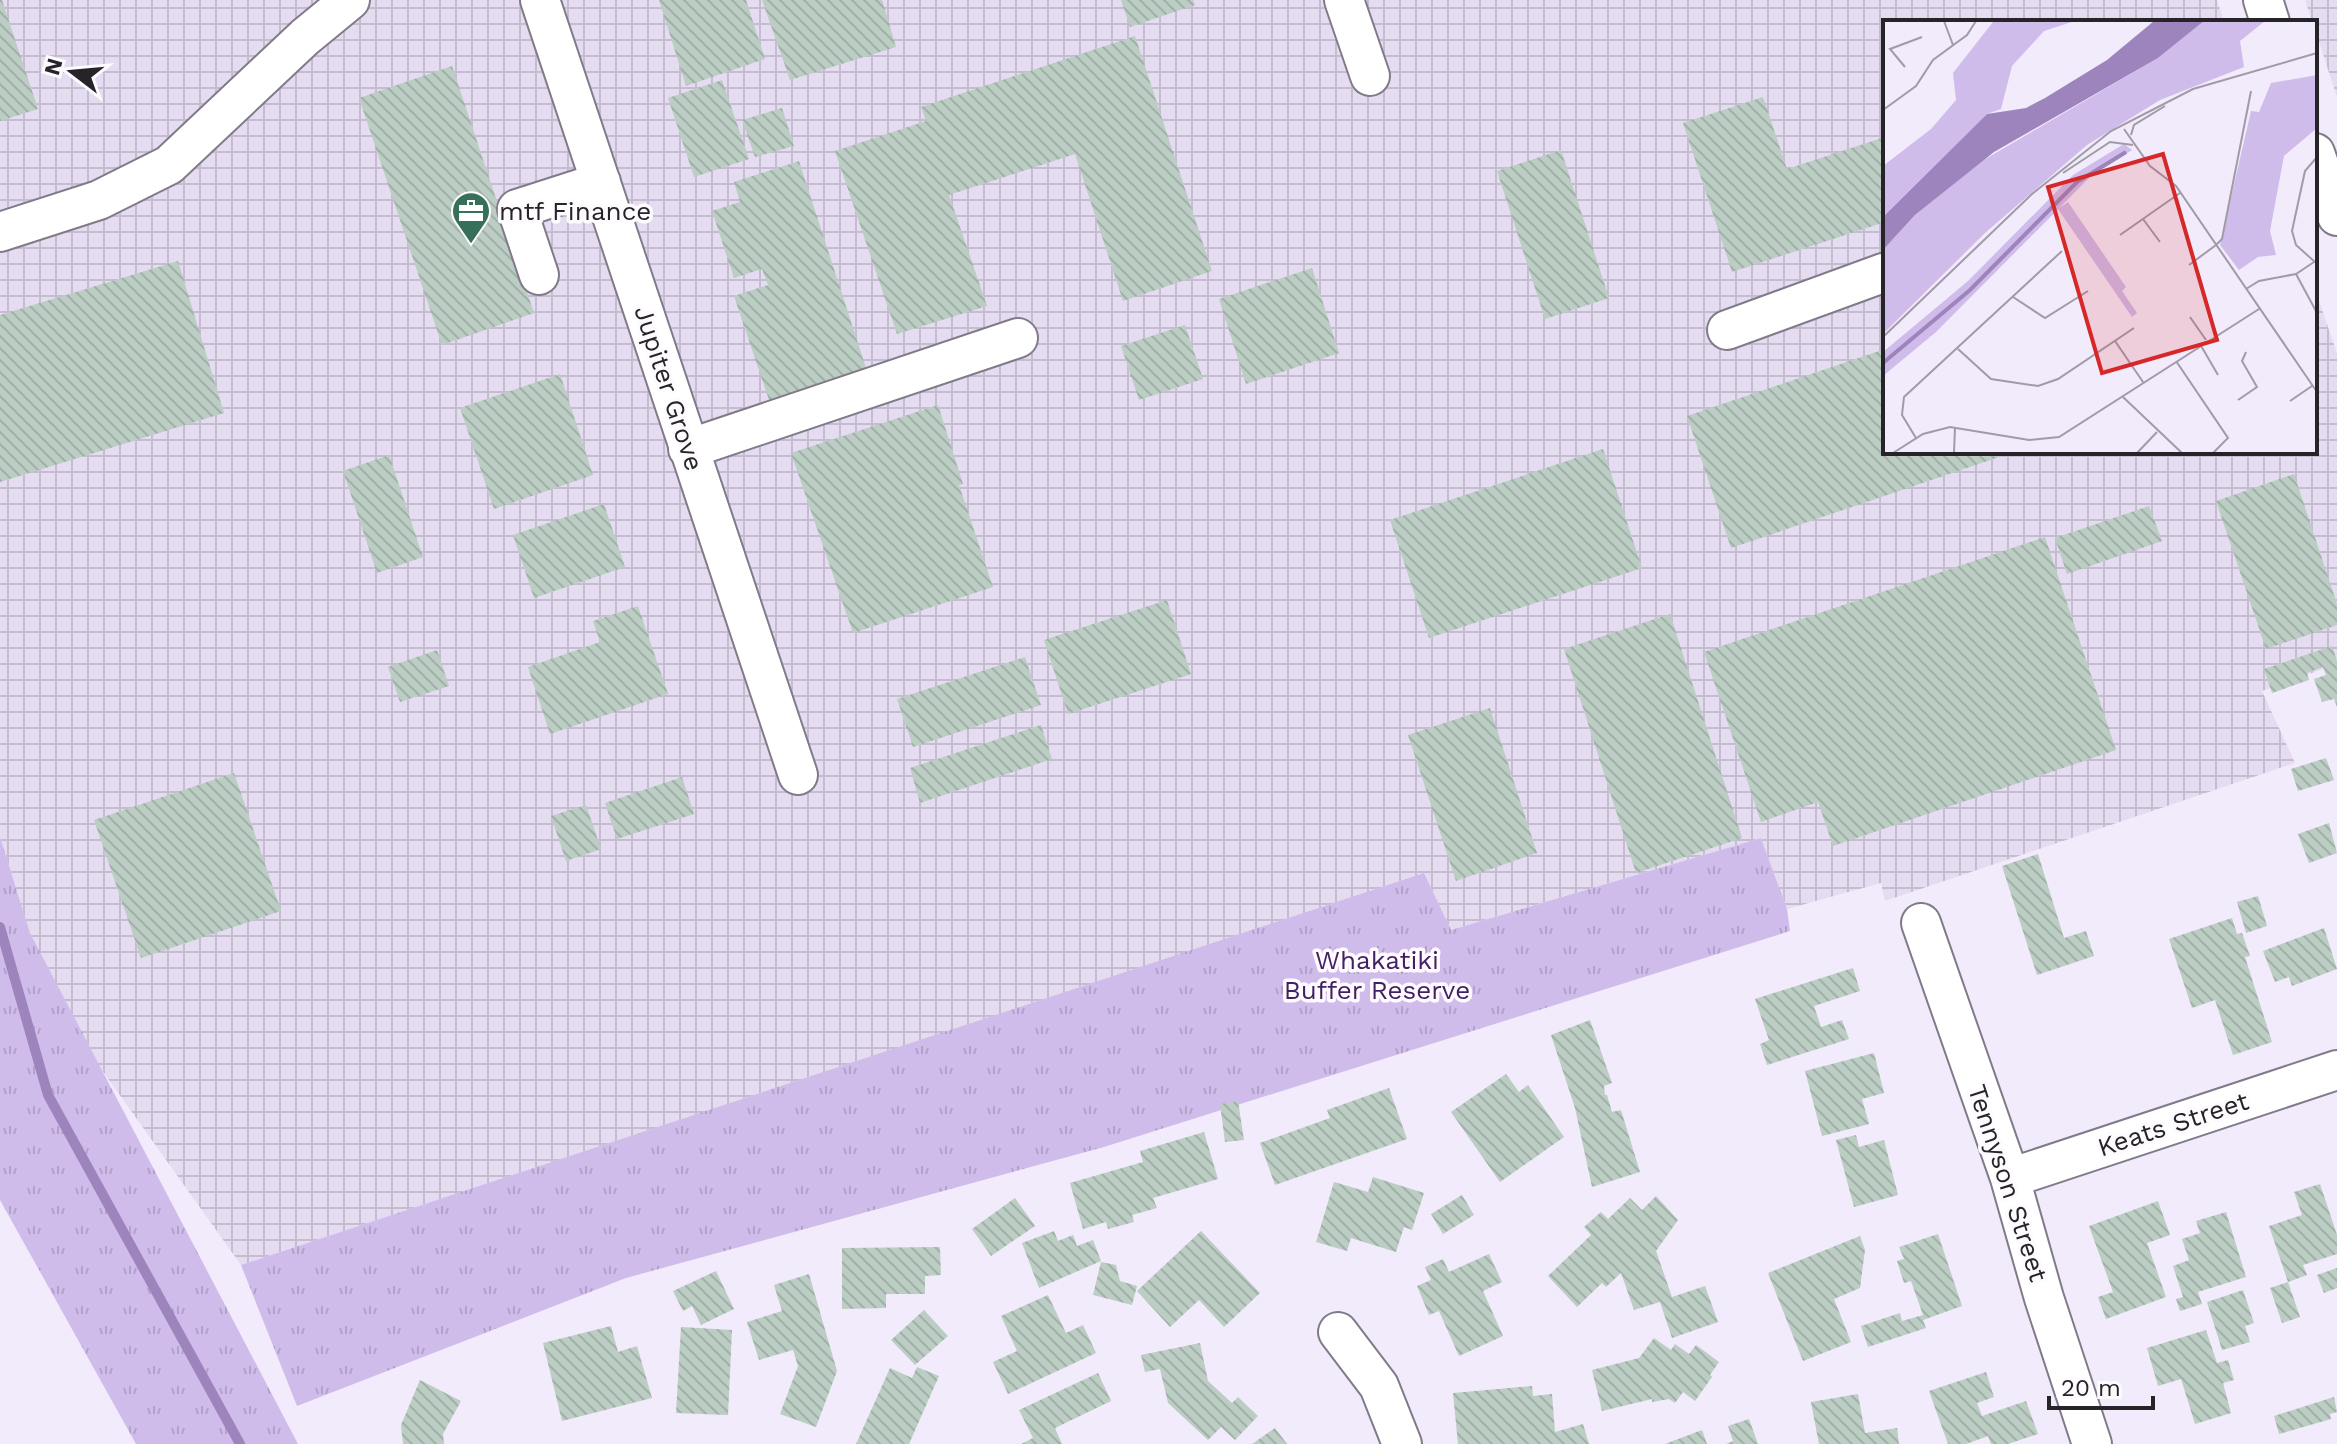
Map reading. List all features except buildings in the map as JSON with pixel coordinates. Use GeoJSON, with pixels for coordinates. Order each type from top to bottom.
{"type":"FeatureCollection","features":[{"type":"Feature","properties":{"kind":"street"},"geometry":{"type":"LineString","coordinates":[[4,232],[99,200],[169,165],[305,37],[350,0]]}},
{"type":"Feature","properties":{"kind":"street","name":"Jupiter Grove"},"geometry":{"type":"LineString","coordinates":[[540,0],[798,775]]}},
{"type":"Feature","properties":{"kind":"street"},"geometry":{"type":"LineString","coordinates":[[1344,0],[1370,76]]}},
{"type":"Feature","properties":{"kind":"street"},"geometry":{"type":"LineString","coordinates":[[2263,0],[2269,20]]}},
{"type":"Feature","properties":{"kind":"street"},"geometry":{"type":"LineString","coordinates":[[2317,158],[2336,210]]}},
{"type":"Feature","properties":{"kind":"street"},"geometry":{"type":"LineString","coordinates":[[539,275],[517,209],[601,182]]}},
{"type":"Feature","properties":{"kind":"street"},"geometry":{"type":"LineString","coordinates":[[1727,330],[1883,273]]}},
{"type":"Feature","properties":{"kind":"street"},"geometry":{"type":"LineString","coordinates":[[688,449],[1018,338]]}},
{"type":"Feature","properties":{"kind":"street","name":"Tennyson Street"},"geometry":{"type":"LineString","coordinates":[[1921,923],[2010,1178],[2044,1298],[2092,1444]]}},
{"type":"Feature","properties":{"kind":"street","name":"Keats Street"},"geometry":{"type":"LineString","coordinates":[[2010,1178],[2337,1070]]}},
{"type":"Feature","properties":{"kind":"street"},"geometry":{"type":"LineString","coordinates":[[1338,1332],[1379,1386],[1402,1444]]}},
{"type":"Feature","properties":{"kind":"shaded area"},"geometry":{"type":"Polygon","coordinates":[[[0,0],[2217,0],[2223,20],[1883,20],[1883,454],[2317,454],[2317,295],[2337,353],[2337,664],[2262,691],[2295,763],[1885,901],[1881,883],[1787,909],[1761,838],[1451,930],[1424,874],[241,1265],[49,996],[0,837],[0,0]]]}},
{"type":"Feature","properties":{"kind":"shaded area"},"geometry":{"type":"Polygon","coordinates":[[[2305,0],[2337,0],[2337,97],[2317,36],[2317,20],[2311,20],[2305,0]]]}},
{"type":"Feature","properties":{"kind":"green space"},"geometry":{"type":"Polygon","coordinates":[[[0,837],[30,933],[298,1444],[136,1444],[0,1200],[0,837]]]}},
{"type":"Feature","properties":{"kind":"green space","name":"Whakatiki Buffer Reserve"},"geometry":{"type":"Polygon","coordinates":[[[1761,838],[1787,909],[1790,931],[1104,1147],[626,1278],[297,1406],[241,1265],[1424,873],[1451,930],[1761,838]]]}},
{"type":"Feature","properties":{"kind":"waterway"},"geometry":{"type":"LineString","coordinates":[[0,927],[48,1095],[240,1444]]}},
{"type":"Feature","properties":{"kind":"place","name":"mtf Finance"},"geometry":{"type":"Point","coordinates":[471,245]}}]}
